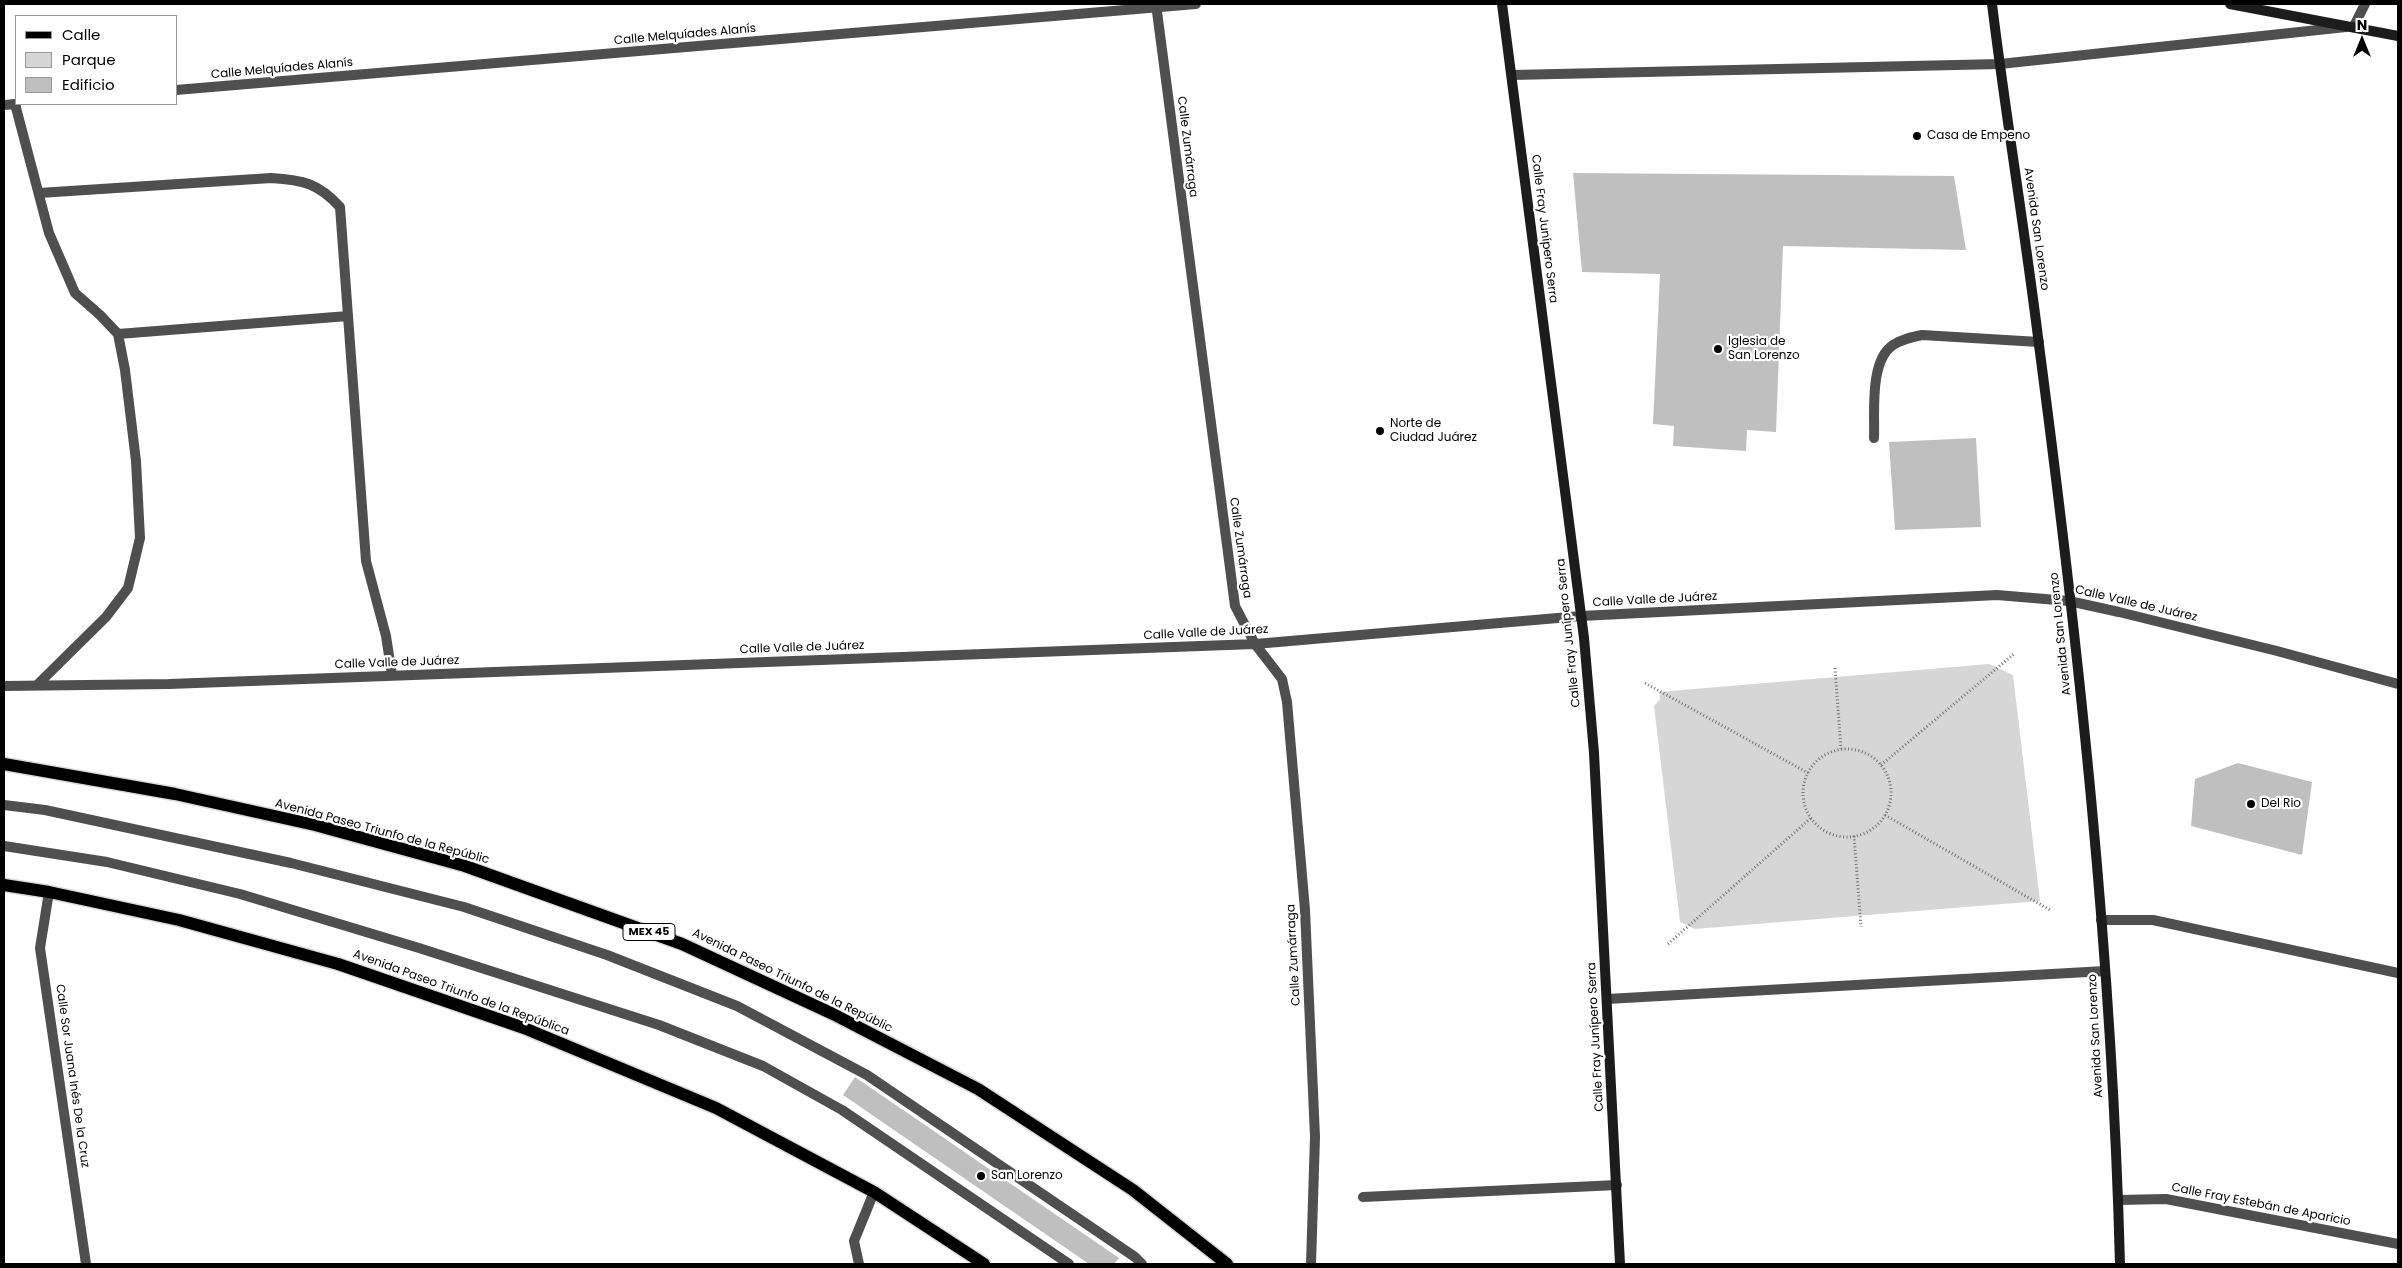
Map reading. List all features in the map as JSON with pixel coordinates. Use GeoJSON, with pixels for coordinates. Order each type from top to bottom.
{"type":"FeatureCollection","features":[{"type":"Feature","properties":{"kind":"main road","name":"Calle Fray Junípero Serra"},"geometry":{"type":"LineString","coordinates":[[1502,4],[1581,616],[1594,753],[1620,1264]]}},
{"type":"Feature","properties":{"kind":"main road","name":"Avenida San Lorenzo"},"geometry":{"type":"LineString","coordinates":[[1992,4],[2039,342],[2090,777],[2105,970],[2120,1264]]}},
{"type":"Feature","properties":{"kind":"main road"},"geometry":{"type":"LineString","coordinates":[[2230,4],[2354,26],[2398,36]]}},
{"type":"Feature","properties":{"kind":"main road","name":"Avenida Paseo Triunfo de la Repúblic"},"geometry":{"type":"LineString","coordinates":[[4,764],[175,794],[315,826],[465,866],[682,944],[833,1014],[978,1089],[1132,1190],[1226,1264]]}},
{"type":"Feature","properties":{"kind":"main road","name":"Avenida Paseo Triunfo de la República"},"geometry":{"type":"LineString","coordinates":[[4,885],[49,892],[179,920],[338,964],[524,1028],[716,1108],[874,1192],[984,1264]]}},
{"type":"Feature","properties":{"kind":"street","name":"Calle Melquíades Alanís"},"geometry":{"type":"LineString","coordinates":[[178,90],[1196,4]]}},
{"type":"Feature","properties":{"kind":"street"},"geometry":{"type":"LineString","coordinates":[[1512,75],[2000,64],[2354,26],[2364,4]]}},
{"type":"Feature","properties":{"kind":"street","name":"Calle Zumárraga"},"geometry":{"type":"LineString","coordinates":[[1156,6],[1235,606],[1255,644],[1282,679],[1287,702],[1305,910],[1315,1127],[1311,1264]]}},
{"type":"Feature","properties":{"kind":"street"},"geometry":{"type":"LineString","coordinates":[[16,105],[49,233],[75,293],[118,334],[125,370],[136,461],[140,538],[128,588],[106,617],[37,686]]}},
{"type":"Feature","properties":{"kind":"street"},"geometry":{"type":"LineString","coordinates":[[39,193],[271,178],[296,179],[325,191],[340,207],[366,560],[386,636],[392,675]]}},
{"type":"Feature","properties":{"kind":"street"},"geometry":{"type":"LineString","coordinates":[[118,334],[348,316]]}},
{"type":"Feature","properties":{"kind":"street"},"geometry":{"type":"LineString","coordinates":[[1874,438],[1875,383],[1881,359],[1891,346],[1904,339],[1922,335],[2039,342]]}},
{"type":"Feature","properties":{"kind":"street","name":"Calle Valle de Juárez"},"geometry":{"type":"LineString","coordinates":[[4,686],[169,684],[1255,644],[1581,616],[1997,595],[2069,602],[2277,651],[2398,684]]}},
{"type":"Feature","properties":{"kind":"street"},"geometry":{"type":"LineString","coordinates":[[4,805],[45,810],[281,861],[464,907],[607,956],[737,1006],[867,1075],[1135,1257],[1142,1264]]}},
{"type":"Feature","properties":{"kind":"street"},"geometry":{"type":"LineString","coordinates":[[4,846],[107,862],[240,894],[419,948],[668,1028],[763,1066],[842,1110],[1070,1264]]}},
{"type":"Feature","properties":{"kind":"street","name":"Calle Sor Juana Inés De la Cruz"},"geometry":{"type":"LineString","coordinates":[[49,892],[40,948],[86,1264]]}},
{"type":"Feature","properties":{"kind":"street"},"geometry":{"type":"LineString","coordinates":[[2101,920],[2153,920],[2398,974]]}},
{"type":"Feature","properties":{"kind":"street"},"geometry":{"type":"LineString","coordinates":[[1607,998],[2105,970]]}},
{"type":"Feature","properties":{"kind":"street"},"geometry":{"type":"LineString","coordinates":[[1363,1197],[1617,1184]]}},
{"type":"Feature","properties":{"kind":"street"},"geometry":{"type":"LineString","coordinates":[[859,1264],[854,1240],[874,1192]]}},
{"type":"Feature","properties":{"kind":"street","name":"Calle Fray Estebán de Aparicio"},"geometry":{"type":"LineString","coordinates":[[2118,1200],[2166,1199],[2398,1244]]}},
{"type":"Feature","properties":{"kind":"path"},"geometry":{"type":"LineString","coordinates":[[1881,765],[2015,653]]}},
{"type":"Feature","properties":{"kind":"path"},"geometry":{"type":"LineString","coordinates":[[1835,668],[1841,749]]}},
{"type":"Feature","properties":{"kind":"path"},"geometry":{"type":"LineString","coordinates":[[1645,683],[1808,773]]}},
{"type":"Feature","properties":{"kind":"path"},"geometry":{"type":"LineString","coordinates":[[1841,749],[1856,749],[1870,755],[1881,765],[1888,777],[1891,790],[1890,803],[1885,816],[1877,825],[1854,836],[1841,836],[1819,827],[1811,818],[1803,796],[1808,773],[1821,757],[1841,749]]}},
{"type":"Feature","properties":{"kind":"path"},"geometry":{"type":"LineString","coordinates":[[1885,816],[2050,910]]}},
{"type":"Feature","properties":{"kind":"path"},"geometry":{"type":"LineString","coordinates":[[1668,944],[1811,818]]}},
{"type":"Feature","properties":{"kind":"path"},"geometry":{"type":"LineString","coordinates":[[1854,836],[1861,927]]}},
{"type":"Feature","properties":{"kind":"green space"},"geometry":{"type":"Polygon","coordinates":[[[1989,664],[2013,675],[2040,901],[1695,929],[1680,922],[1654,706],[1660,699],[1659,692],[1989,664]]]}},
{"type":"Feature","properties":{"kind":"building","name":"Iglesia de San Lorenzo"},"geometry":{"type":"Polygon","coordinates":[[[1573,173],[1954,176],[1966,250],[1783,246],[1776,432],[1747,430],[1746,451],[1673,446],[1674,426],[1653,424],[1660,274],[1582,272],[1573,173]]]}},
{"type":"Feature","properties":{"kind":"building"},"geometry":{"type":"Polygon","coordinates":[[[1976,438],[1981,527],[1895,530],[1889,442],[1976,438]]]}},
{"type":"Feature","properties":{"kind":"building","name":"Del Rio"},"geometry":{"type":"Polygon","coordinates":[[[2238,763],[2312,782],[2302,855],[2191,826],[2195,779],[2238,763]]]}},
{"type":"Feature","properties":{"kind":"building","name":"San Lorenzo"},"geometry":{"type":"Polygon","coordinates":[[[855,1077],[1119,1258],[1114,1264],[1089,1264],[843,1095],[855,1077]]]}},
{"type":"Feature","properties":{"kind":"place","name":"Casa de Empeno"},"geometry":{"type":"Point","coordinates":[1917,136]}},
{"type":"Feature","properties":{"kind":"place","name":"Iglesia de San Lorenzo"},"geometry":{"type":"Point","coordinates":[1718,349]}},
{"type":"Feature","properties":{"kind":"place","name":"Norte de Ciudad Juárez"},"geometry":{"type":"Point","coordinates":[1380,431]}},
{"type":"Feature","properties":{"kind":"place","name":"Del Rio"},"geometry":{"type":"Point","coordinates":[2251,804]}},
{"type":"Feature","properties":{"kind":"place","name":"San Lorenzo"},"geometry":{"type":"Point","coordinates":[981,1176]}}]}
